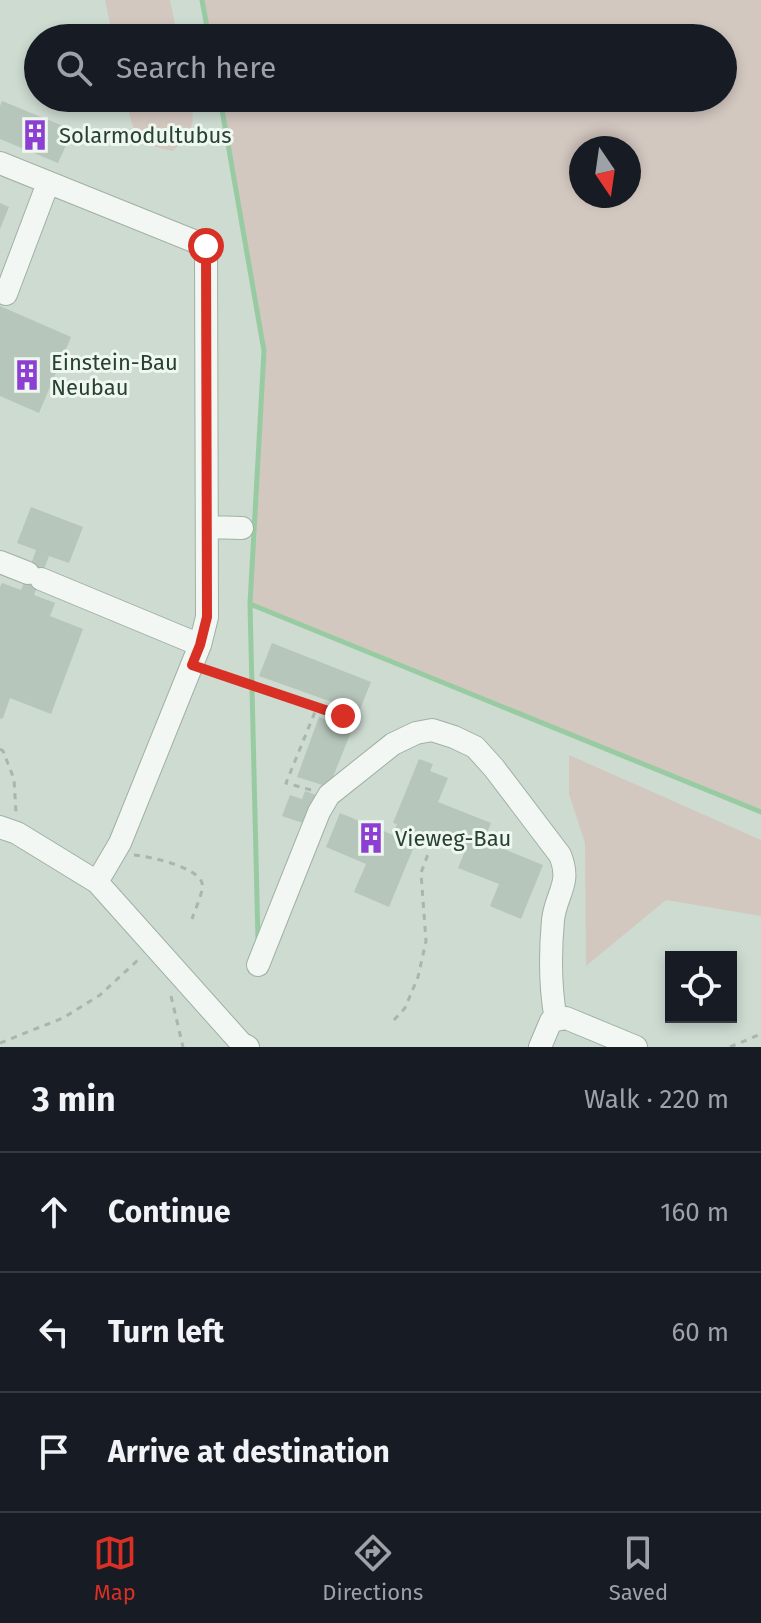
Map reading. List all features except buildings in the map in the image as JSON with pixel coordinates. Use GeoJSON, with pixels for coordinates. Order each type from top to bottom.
{"type":"FeatureCollection","features":[{"type":"Feature","properties":{"kind":"lane"},"geometry":{"type":"LineString","coordinates":[[0,163],[206,246],[207,617],[196,655],[120,843],[97,882]]}},
{"type":"Feature","properties":{"kind":"lane"},"geometry":{"type":"LineString","coordinates":[[6,294],[48,183]]}},
{"type":"Feature","properties":{"kind":"lane"},"geometry":{"type":"LineString","coordinates":[[207,527],[242,528]]}},
{"type":"Feature","properties":{"kind":"lane"},"geometry":{"type":"LineString","coordinates":[[0,562],[196,655]]}},
{"type":"Feature","properties":{"kind":"lane"},"geometry":{"type":"LineString","coordinates":[[258,965],[319,812],[329,795],[393,744],[416,733],[432,730],[475,747],[560,855],[566,869],[553,920],[552,995],[556,1020]]}},
{"type":"Feature","properties":{"kind":"lane"},"geometry":{"type":"LineString","coordinates":[[8,830],[97,882],[238,1046]]}},
{"type":"Feature","properties":{"kind":"lane"},"geometry":{"type":"LineString","coordinates":[[540,1047],[551,1021],[566,1018],[636,1047]]}},
{"type":"Feature","properties":{"kind":"path"},"geometry":{"type":"LineString","coordinates":[[196,655],[240,681],[343,716]]}},
{"type":"Feature","properties":{"kind":"path"},"geometry":{"type":"LineString","coordinates":[[317,707],[286,783],[329,795]]}},
{"type":"Feature","properties":{"kind":"path"},"geometry":{"type":"LineString","coordinates":[[0,749],[14,779],[8,830]]}},
{"type":"Feature","properties":{"kind":"path"},"geometry":{"type":"LineString","coordinates":[[120,843],[127,854],[150,856],[195,873],[201,879],[202,887],[192,919]]}},
{"type":"Feature","properties":{"kind":"path"},"geometry":{"type":"LineString","coordinates":[[394,1020],[405,1008],[418,977],[426,941],[421,873],[428,854]]}},
{"type":"Feature","properties":{"kind":"path"},"geometry":{"type":"LineString","coordinates":[[0,1043],[63,1018],[88,1003],[144,954]]}},
{"type":"Feature","properties":{"kind":"path"},"geometry":{"type":"LineString","coordinates":[[171,995],[183,1047]]}},
{"type":"Feature","properties":{"kind":"path"},"geometry":{"type":"LineString","coordinates":[[730,1047],[761,1034]]}},
{"type":"Feature","properties":{"kind":"shaded area"},"geometry":{"type":"Polygon","coordinates":[[[0,0],[761,0],[761,1047],[0,1047],[0,0]]]}},
{"type":"Feature","properties":{"kind":"shaded area"},"geometry":{"type":"Polygon","coordinates":[[[105,0],[170,0],[175,24],[110,24],[105,0]]]}},
{"type":"Feature","properties":{"kind":"shaded area"},"geometry":{"type":"Polygon","coordinates":[[[202,0],[761,0],[761,812],[250,604],[264,351],[222,112],[737,112],[737,24],[206,24],[202,0]]]}},
{"type":"Feature","properties":{"kind":"shaded area"},"geometry":{"type":"Polygon","coordinates":[[[129,112],[192,112],[193,115],[189,132],[173,151],[143,140],[129,112]]]}},
{"type":"Feature","properties":{"kind":"shaded area"},"geometry":{"type":"Polygon","coordinates":[[[569,755],[761,840],[761,916],[666,900],[586,966],[585,843],[569,794],[569,755]]]}},
{"type":"Feature","properties":{"kind":"waterway"},"geometry":{"type":"LineString","coordinates":[[202,0],[206,24]]}},
{"type":"Feature","properties":{"kind":"waterway"},"geometry":{"type":"LineString","coordinates":[[222,112],[264,351],[250,604],[258,941]]}},
{"type":"Feature","properties":{"kind":"waterway"},"geometry":{"type":"LineString","coordinates":[[250,604],[761,812]]}},
{"type":"Feature","properties":{"kind":"place","name":"Solarmodultubus"},"geometry":{"type":"Point","coordinates":[35,135]}},
{"type":"Feature","properties":{"kind":"place","name":"Einstein-Bau Neubau"},"geometry":{"type":"Point","coordinates":[27,375]}},
{"type":"Feature","properties":{"kind":"place","name":"Vieweg-Bau"},"geometry":{"type":"Point","coordinates":[371,838]}},
{"type":"Feature","properties":{"kind":"route"},"geometry":{"type":"LineString","coordinates":[[206,246],[207,617],[192,665],[343,716]]}}]}
